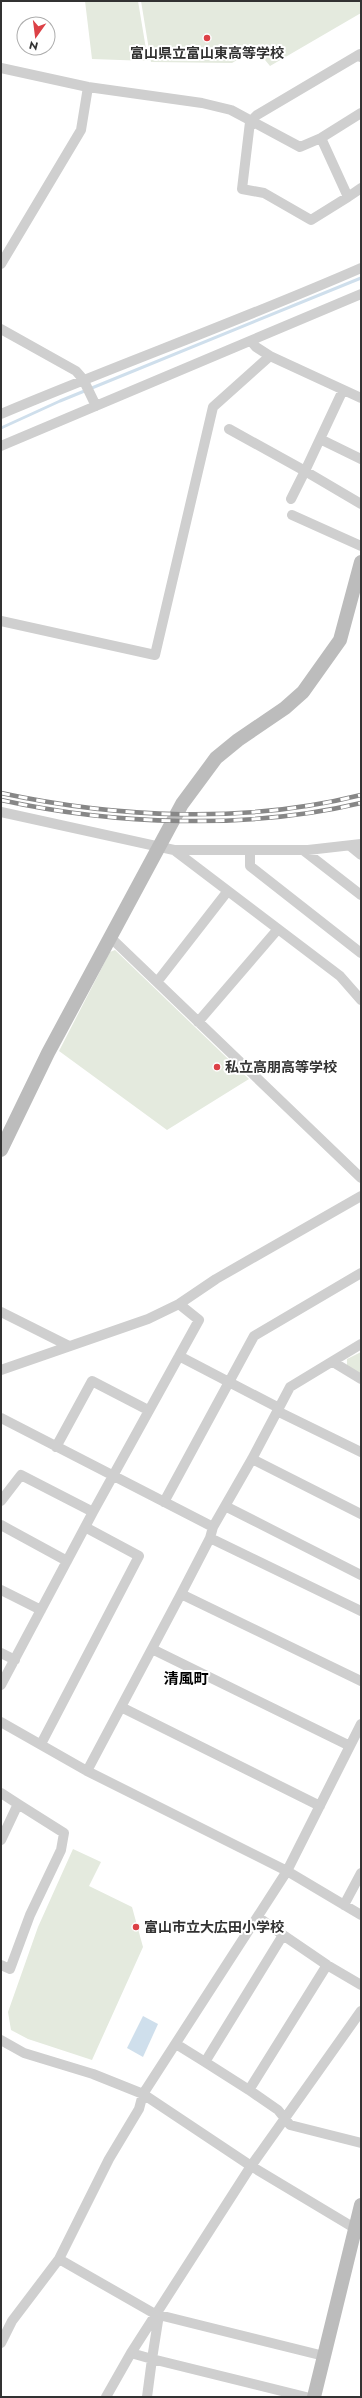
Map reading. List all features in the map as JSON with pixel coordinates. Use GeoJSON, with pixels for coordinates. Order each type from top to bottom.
{"type":"FeatureCollection","features":[{"type":"Feature","properties":{"kind":"street"},"geometry":{"type":"LineString","coordinates":[[361,57],[360,54],[257,115],[250,122],[242,189],[264,193],[311,220],[361,188]]}},
{"type":"Feature","properties":{"kind":"street"},"geometry":{"type":"LineString","coordinates":[[1,68],[88,87],[202,103],[231,110],[250,122],[300,147],[321,138],[361,112]]}},
{"type":"Feature","properties":{"kind":"street"},"geometry":{"type":"LineString","coordinates":[[1,264],[81,130],[88,87]]}},
{"type":"Feature","properties":{"kind":"street"},"geometry":{"type":"LineString","coordinates":[[321,138],[348,197]]}},
{"type":"Feature","properties":{"kind":"street"},"geometry":{"type":"LineString","coordinates":[[1,414],[83,379],[244,317],[361,268]]}},
{"type":"Feature","properties":{"kind":"street"},"geometry":{"type":"LineString","coordinates":[[1,446],[361,294]]}},
{"type":"Feature","properties":{"kind":"street"},"geometry":{"type":"LineString","coordinates":[[1,329],[76,371],[83,379],[96,406]]}},
{"type":"Feature","properties":{"kind":"street"},"geometry":{"type":"LineString","coordinates":[[251,341],[256,347],[270,356],[361,398]]}},
{"type":"Feature","properties":{"kind":"street"},"geometry":{"type":"LineString","coordinates":[[1,621],[155,655],[213,407],[270,356]]}},
{"type":"Feature","properties":{"kind":"street"},"geometry":{"type":"LineString","coordinates":[[291,499],[344,390]]}},
{"type":"Feature","properties":{"kind":"street"},"geometry":{"type":"LineString","coordinates":[[229,428],[361,504]]}},
{"type":"Feature","properties":{"kind":"street"},"geometry":{"type":"LineString","coordinates":[[320,439],[361,459]]}},
{"type":"Feature","properties":{"kind":"street"},"geometry":{"type":"LineString","coordinates":[[292,515],[361,546]]}},
{"type":"Feature","properties":{"kind":"street"},"geometry":{"type":"LineString","coordinates":[[1,1150],[48,1053],[182,804],[216,758],[238,740],[285,708],[303,692],[340,640],[361,562]]}},
{"type":"Feature","properties":{"kind":"street"},"geometry":{"type":"LineString","coordinates":[[1,812],[174,850],[302,850],[361,844]]}},
{"type":"Feature","properties":{"kind":"street"},"geometry":{"type":"LineString","coordinates":[[350,846],[361,855]]}},
{"type":"Feature","properties":{"kind":"street"},"geometry":{"type":"LineString","coordinates":[[174,850],[227,892],[340,976],[361,1000]]}},
{"type":"Feature","properties":{"kind":"street"},"geometry":{"type":"LineString","coordinates":[[302,850],[361,895]]}},
{"type":"Feature","properties":{"kind":"street"},"geometry":{"type":"LineString","coordinates":[[250,851],[250,866],[361,953]]}},
{"type":"Feature","properties":{"kind":"street"},"geometry":{"type":"LineString","coordinates":[[157,982],[227,892]]}},
{"type":"Feature","properties":{"kind":"street"},"geometry":{"type":"LineString","coordinates":[[198,1022],[278,929]]}},
{"type":"Feature","properties":{"kind":"street"},"geometry":{"type":"LineString","coordinates":[[110,937],[361,1178]]}},
{"type":"Feature","properties":{"kind":"street"},"geometry":{"type":"LineString","coordinates":[[1,1370],[148,1319],[179,1304],[216,1279],[361,1196]]}},
{"type":"Feature","properties":{"kind":"street"},"geometry":{"type":"LineString","coordinates":[[164,1502],[254,1336],[361,1273]]}},
{"type":"Feature","properties":{"kind":"street"},"geometry":{"type":"LineString","coordinates":[[1,1685],[85,1526],[199,1320],[179,1304]]}},
{"type":"Feature","properties":{"kind":"street"},"geometry":{"type":"LineString","coordinates":[[1,1312],[68,1346]]}},
{"type":"Feature","properties":{"kind":"street"},"geometry":{"type":"LineString","coordinates":[[87,1771],[210,1538],[212,1527],[252,1459],[290,1388],[361,1344]]}},
{"type":"Feature","properties":{"kind":"street"},"geometry":{"type":"LineString","coordinates":[[179,1356],[278,1410],[361,1452]]}},
{"type":"Feature","properties":{"kind":"street"},"geometry":{"type":"LineString","coordinates":[[333,1362],[361,1378]]}},
{"type":"Feature","properties":{"kind":"street"},"geometry":{"type":"LineString","coordinates":[[56,1447],[92,1381],[148,1410]]}},
{"type":"Feature","properties":{"kind":"street"},"geometry":{"type":"LineString","coordinates":[[1,1418],[212,1527]]}},
{"type":"Feature","properties":{"kind":"street"},"geometry":{"type":"LineString","coordinates":[[252,1459],[361,1514]]}},
{"type":"Feature","properties":{"kind":"street"},"geometry":{"type":"LineString","coordinates":[[1,1501],[21,1475],[93,1512]]}},
{"type":"Feature","properties":{"kind":"street"},"geometry":{"type":"LineString","coordinates":[[225,1506],[361,1575]]}},
{"type":"Feature","properties":{"kind":"street"},"geometry":{"type":"LineString","coordinates":[[1,1525],[67,1561]]}},
{"type":"Feature","properties":{"kind":"street"},"geometry":{"type":"LineString","coordinates":[[40,1744],[139,1556],[85,1526]]}},
{"type":"Feature","properties":{"kind":"street"},"geometry":{"type":"LineString","coordinates":[[210,1538],[361,1611]]}},
{"type":"Feature","properties":{"kind":"street"},"geometry":{"type":"LineString","coordinates":[[1,1590],[41,1610]]}},
{"type":"Feature","properties":{"kind":"street"},"geometry":{"type":"LineString","coordinates":[[181,1594],[361,1681]]}},
{"type":"Feature","properties":{"kind":"street"},"geometry":{"type":"LineString","coordinates":[[152,1649],[350,1746]]}},
{"type":"Feature","properties":{"kind":"street"},"geometry":{"type":"LineString","coordinates":[[1,1653],[15,1660]]}},
{"type":"Feature","properties":{"kind":"street"},"geometry":{"type":"LineString","coordinates":[[121,1707],[320,1806]]}},
{"type":"Feature","properties":{"kind":"street"},"geometry":{"type":"LineString","coordinates":[[1,1722],[87,1771],[287,1871],[361,1915]]}},
{"type":"Feature","properties":{"kind":"street"},"geometry":{"type":"LineString","coordinates":[[1,2343],[12,2321],[59,2259],[109,2159],[139,2109],[143,2094],[287,1871],[361,1724]]}},
{"type":"Feature","properties":{"kind":"street"},"geometry":{"type":"LineString","coordinates":[[1,1793],[64,1833],[61,1850],[30,1915],[10,1969],[1,1965]]}},
{"type":"Feature","properties":{"kind":"street"},"geometry":{"type":"LineString","coordinates":[[1,1840],[18,1804]]}},
{"type":"Feature","properties":{"kind":"street"},"geometry":{"type":"LineString","coordinates":[[344,1905],[361,1873]]}},
{"type":"Feature","properties":{"kind":"street"},"geometry":{"type":"LineString","coordinates":[[258,1917],[327,1965],[361,1985]]}},
{"type":"Feature","properties":{"kind":"street"},"geometry":{"type":"LineString","coordinates":[[205,2062],[283,1935]]}},
{"type":"Feature","properties":{"kind":"street"},"geometry":{"type":"LineString","coordinates":[[249,2090],[327,1965]]}},
{"type":"Feature","properties":{"kind":"street"},"geometry":{"type":"LineString","coordinates":[[106,2397],[155,2314],[251,2166],[286,2119],[361,2011]]}},
{"type":"Feature","properties":{"kind":"street"},"geometry":{"type":"LineString","coordinates":[[1,2040],[24,2053],[93,2074],[143,2094],[251,2166],[356,2229]]}},
{"type":"Feature","properties":{"kind":"street"},"geometry":{"type":"LineString","coordinates":[[176,2044],[278,2110],[290,2125],[361,2142]]}},
{"type":"Feature","properties":{"kind":"street"},"geometry":{"type":"LineString","coordinates":[[314,2397],[361,2205]]}},
{"type":"Feature","properties":{"kind":"street"},"geometry":{"type":"LineString","coordinates":[[59,2259],[155,2314],[324,2356]]}},
{"type":"Feature","properties":{"kind":"street"},"geometry":{"type":"LineString","coordinates":[[146,2397],[158,2321],[155,2314]]}},
{"type":"Feature","properties":{"kind":"street"},"geometry":{"type":"LineString","coordinates":[[131,2353],[306,2397]]}},
{"type":"Feature","properties":{"kind":"shaded area"},"geometry":{"type":"Polygon","coordinates":[[[85,1],[138,1],[148,61],[92,59],[85,1]]]}},
{"type":"Feature","properties":{"kind":"shaded area","name":"富山県立富山東高等学校"},"geometry":{"type":"Polygon","coordinates":[[[141,1],[361,1],[361,13],[270,66],[256,49],[232,63],[151,62],[141,1]]]}},
{"type":"Feature","properties":{"kind":"shaded area"},"geometry":{"type":"Polygon","coordinates":[[[115,950],[249,1079],[167,1130],[59,1051],[110,952],[115,950]]]}},
{"type":"Feature","properties":{"kind":"shaded area"},"geometry":{"type":"Polygon","coordinates":[[[361,1352],[361,1374],[347,1367],[347,1359],[361,1352]]]}},
{"type":"Feature","properties":{"kind":"shaded area"},"geometry":{"type":"Polygon","coordinates":[[[73,1849],[101,1862],[89,1886],[132,1907],[143,1947],[92,2060],[28,2039],[11,2030],[8,2012],[38,1927],[73,1849]]]}},
{"type":"Feature","properties":{"kind":"water"},"geometry":{"type":"Polygon","coordinates":[[[143,2016],[158,2024],[143,2057],[127,2048],[143,2016]]]}},
{"type":"Feature","properties":{"kind":"waterway"},"geometry":{"type":"LineString","coordinates":[[1,428],[60,401],[361,278]]}},
{"type":"Feature","properties":{"kind":"railway"},"geometry":{"type":"LineString","coordinates":[[1,793],[90,808],[181,814],[227,814],[272,810],[317,804],[361,795]]}},
{"type":"Feature","properties":{"kind":"railway"},"geometry":{"type":"LineString","coordinates":[[1,800],[89,815],[181,821],[227,821],[273,817],[317,812],[361,803]]}},
{"type":"Feature","properties":{"kind":"place","name":"富山県立富山東高等学校"},"geometry":{"type":"Point","coordinates":[207,38]}},
{"type":"Feature","properties":{"kind":"place","name":"私立高朋高等学校"},"geometry":{"type":"Point","coordinates":[217,1067]}},
{"type":"Feature","properties":{"kind":"place","name":"富山市立大広田小学校"},"geometry":{"type":"Point","coordinates":[136,1927]}},
{"type":"Feature","properties":{"kind":"district","name":"清風町"},"geometry":{"type":"Point","coordinates":[186,1679]}}]}
